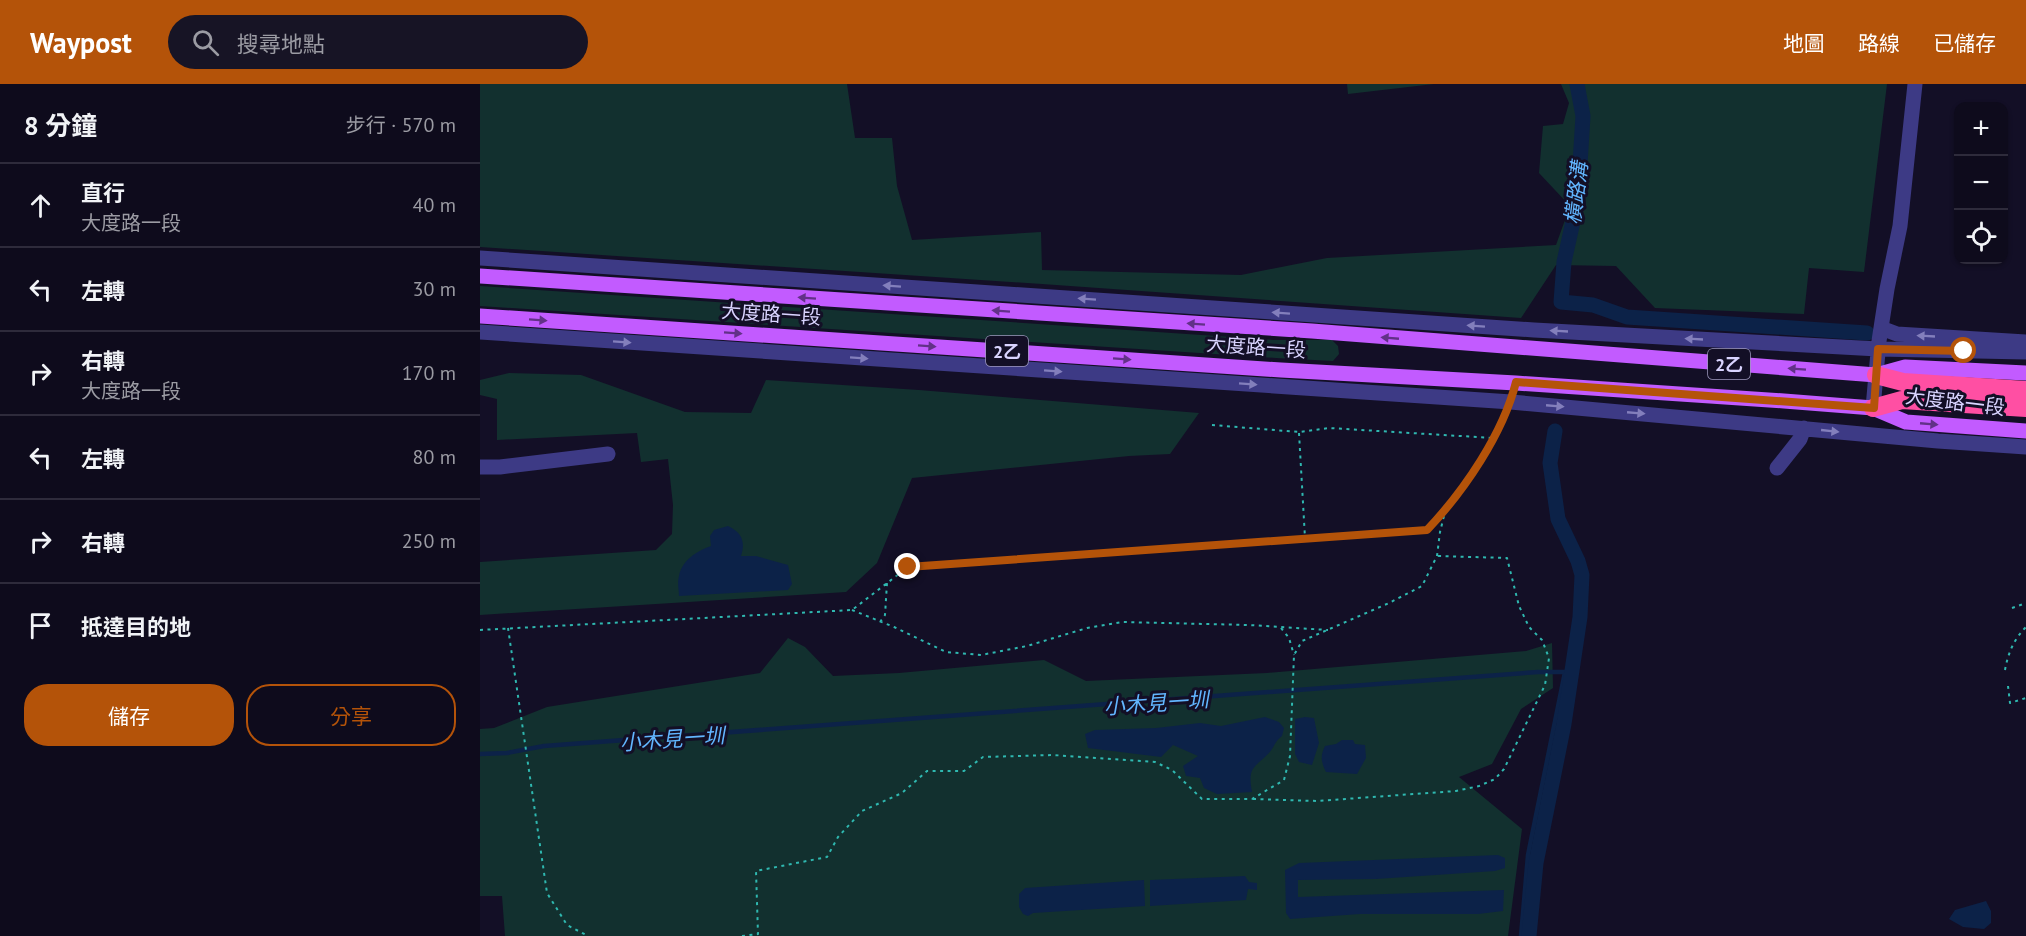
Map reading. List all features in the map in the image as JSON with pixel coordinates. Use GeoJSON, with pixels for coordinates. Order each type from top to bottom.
{"type":"FeatureCollection","features":[{"type":"Feature","properties":{"kind":"highway"},"geometry":{"type":"LineString","coordinates":[[1876,375],[1903,382],[2004,398],[2026,408]]}},
{"type":"Feature","properties":{"kind":"highway"},"geometry":{"type":"LineString","coordinates":[[1874,408],[1902,400],[2004,398],[2026,390]]}},
{"type":"Feature","properties":{"kind":"main road","name":"大度路一段"},"geometry":{"type":"LineString","coordinates":[[480,276],[1288,330],[1876,375],[1905,367],[2026,373]]}},
{"type":"Feature","properties":{"kind":"main road","name":"大度路一段"},"geometry":{"type":"LineString","coordinates":[[480,316],[1874,408],[1906,422],[2026,431]]}},
{"type":"Feature","properties":{"kind":"street"},"geometry":{"type":"LineString","coordinates":[[1874,408],[1880,337],[1900,226],[1915,84]]}},
{"type":"Feature","properties":{"kind":"street","name":"大度路一段"},"geometry":{"type":"LineString","coordinates":[[480,258],[1534,330],[1880,337],[2026,352]]}},
{"type":"Feature","properties":{"kind":"street","name":"大度路一段"},"geometry":{"type":"LineString","coordinates":[[480,332],[1511,402],[2026,447]]}},
{"type":"Feature","properties":{"kind":"street"},"geometry":{"type":"LineString","coordinates":[[1880,337],[1897,334],[2026,342]]}},
{"type":"Feature","properties":{"kind":"street"},"geometry":{"type":"LineString","coordinates":[[1777,468],[1800,439],[1804,428]]}},
{"type":"Feature","properties":{"kind":"street"},"geometry":{"type":"LineString","coordinates":[[480,468],[608,454]]}},
{"type":"Feature","properties":{"kind":"path"},"geometry":{"type":"LineString","coordinates":[[852,610],[908,567],[1427,530],[1445,512],[1486,451],[1511,402]]}},
{"type":"Feature","properties":{"kind":"path"},"geometry":{"type":"LineString","coordinates":[[1212,425],[1299,432],[1329,428],[1493,438]]}},
{"type":"Feature","properties":{"kind":"path"},"geometry":{"type":"LineString","coordinates":[[1299,432],[1305,538]]}},
{"type":"Feature","properties":{"kind":"path"},"geometry":{"type":"LineString","coordinates":[[1294,655],[1302,641],[1422,586],[1437,556],[1445,512]]}},
{"type":"Feature","properties":{"kind":"path"},"geometry":{"type":"LineString","coordinates":[[742,936],[758,934],[756,871],[827,857],[838,837],[862,811],[902,794],[927,771],[964,771],[983,757],[1053,755],[1155,762],[1172,770],[1202,799],[1317,801],[1456,791],[1479,786],[1495,779],[1504,769],[1545,685],[1549,658],[1542,640],[1529,627],[1519,606],[1507,558],[1437,556]]}},
{"type":"Feature","properties":{"kind":"path"},"geometry":{"type":"LineString","coordinates":[[880,622],[885,615],[887,583]]}},
{"type":"Feature","properties":{"kind":"path"},"geometry":{"type":"LineString","coordinates":[[2012,608],[2026,603]]}},
{"type":"Feature","properties":{"kind":"path"},"geometry":{"type":"LineString","coordinates":[[480,630],[852,610],[946,652],[981,655],[1027,646],[1087,628],[1122,622],[1250,625],[1330,630]]}},
{"type":"Feature","properties":{"kind":"path"},"geometry":{"type":"LineString","coordinates":[[2005,670],[2016,637],[2026,627]]}},
{"type":"Feature","properties":{"kind":"path"},"geometry":{"type":"LineString","coordinates":[[508,628],[547,893],[567,925],[588,936]]}},
{"type":"Feature","properties":{"kind":"path"},"geometry":{"type":"LineString","coordinates":[[1252,799],[1284,780],[1290,756],[1294,655],[1289,638],[1281,628]]}},
{"type":"Feature","properties":{"kind":"path"},"geometry":{"type":"LineString","coordinates":[[2008,686],[2010,703],[2026,698]]}},
{"type":"Feature","properties":{"kind":"green space"},"geometry":{"type":"Polygon","coordinates":[[[480,84],[847,84],[855,138],[892,138],[897,186],[912,240],[1041,232],[1042,270],[1241,275],[1327,258],[1556,245],[1570,206],[1539,173],[1543,126],[1563,124],[1569,103],[1561,84],[1887,84],[1864,272],[1809,268],[1804,314],[1655,308],[1616,266],[1556,265],[1521,318],[480,247],[480,84]]]}},
{"type":"Feature","properties":{"kind":"green space"},"geometry":{"type":"Polygon","coordinates":[[[1347,84],[1434,84],[1348,94],[1347,84]]]}},
{"type":"Feature","properties":{"kind":"green space"},"geometry":{"type":"Polygon","coordinates":[[[480,286],[1274,340],[1332,340],[1338,346],[1339,354],[1333,361],[1276,358],[480,306],[480,286]]]}},
{"type":"Feature","properties":{"kind":"green space"},"geometry":{"type":"Polygon","coordinates":[[[509,373],[581,375],[685,412],[751,413],[766,380],[1199,413],[1170,454],[1129,456],[912,478],[877,563],[846,592],[480,615],[480,562],[656,550],[672,534],[673,505],[668,459],[641,462],[637,433],[497,440],[497,399],[480,395],[480,380],[509,373]]]}},
{"type":"Feature","properties":{"kind":"green space"},"geometry":{"type":"Polygon","coordinates":[[[788,638],[805,647],[833,676],[899,673],[1044,660],[1086,681],[1267,673],[1526,651],[1552,643],[1553,688],[1521,709],[1492,764],[1459,777],[1522,829],[1508,936],[505,936],[502,896],[480,896],[480,729],[494,728],[547,707],[760,673],[788,638]]]}},
{"type":"Feature","properties":{"kind":"water"},"geometry":{"type":"Polygon","coordinates":[[[728,526],[736,531],[743,541],[741,556],[756,556],[788,565],[792,584],[788,590],[679,596],[678,578],[683,565],[696,553],[711,546],[710,536],[714,530],[728,526]]]}},
{"type":"Feature","properties":{"kind":"water"},"geometry":{"type":"Polygon","coordinates":[[[1265,717],[1279,722],[1284,728],[1282,736],[1252,770],[1252,792],[1217,794],[1204,788],[1200,778],[1186,776],[1183,766],[1198,756],[1173,745],[1161,757],[1088,748],[1085,734],[1095,730],[1156,728],[1200,723],[1221,726],[1265,717]]]}},
{"type":"Feature","properties":{"kind":"water"},"geometry":{"type":"Polygon","coordinates":[[[1314,718],[1319,743],[1312,765],[1299,762],[1295,754],[1295,719],[1314,718]]]}},
{"type":"Feature","properties":{"kind":"water"},"geometry":{"type":"Polygon","coordinates":[[[1342,740],[1353,740],[1355,744],[1365,745],[1366,758],[1357,774],[1326,772],[1324,768],[1322,756],[1325,746],[1342,740]]]}},
{"type":"Feature","properties":{"kind":"water"},"geometry":{"type":"Polygon","coordinates":[[[1498,855],[1505,858],[1505,868],[1495,871],[1376,879],[1298,880],[1298,897],[1504,890],[1503,911],[1478,914],[1360,914],[1290,919],[1286,913],[1285,870],[1299,863],[1498,855]]]}},
{"type":"Feature","properties":{"kind":"water"},"geometry":{"type":"Polygon","coordinates":[[[1245,876],[1249,882],[1257,883],[1257,890],[1248,889],[1246,900],[1150,906],[1150,880],[1245,876]]]}},
{"type":"Feature","properties":{"kind":"water"},"geometry":{"type":"Polygon","coordinates":[[[1144,880],[1145,906],[1033,913],[1028,916],[1023,914],[1019,907],[1019,894],[1025,888],[1144,880]]]}},
{"type":"Feature","properties":{"kind":"water"},"geometry":{"type":"Polygon","coordinates":[[[1986,901],[1991,911],[1991,923],[1984,929],[1963,927],[1949,919],[1955,910],[1986,901]]]}},
{"type":"Feature","properties":{"kind":"waterway","name":"橫路溝"},"geometry":{"type":"LineString","coordinates":[[1577,84],[1583,116],[1580,164],[1574,217],[1564,262],[1561,302],[1593,305],[1627,317],[1867,333]]}},
{"type":"Feature","properties":{"kind":"waterway"},"geometry":{"type":"LineString","coordinates":[[1529,936],[1536,863],[1564,724],[1580,617],[1582,575],[1578,561],[1558,519],[1550,463],[1555,431]]}},
{"type":"Feature","properties":{"kind":"waterway","name":"小木見一圳"},"geometry":{"type":"LineString","coordinates":[[480,754],[507,753],[544,746],[1538,672],[1565,672],[1528,855],[1521,936]]}},
{"type":"Feature","properties":{"kind":"route"},"geometry":{"type":"LineString","coordinates":[[908,567],[1427,530],[1445,512],[1486,451],[1511,402],[1516,382],[1874,408],[1878,349],[1964,351]]}}]}
